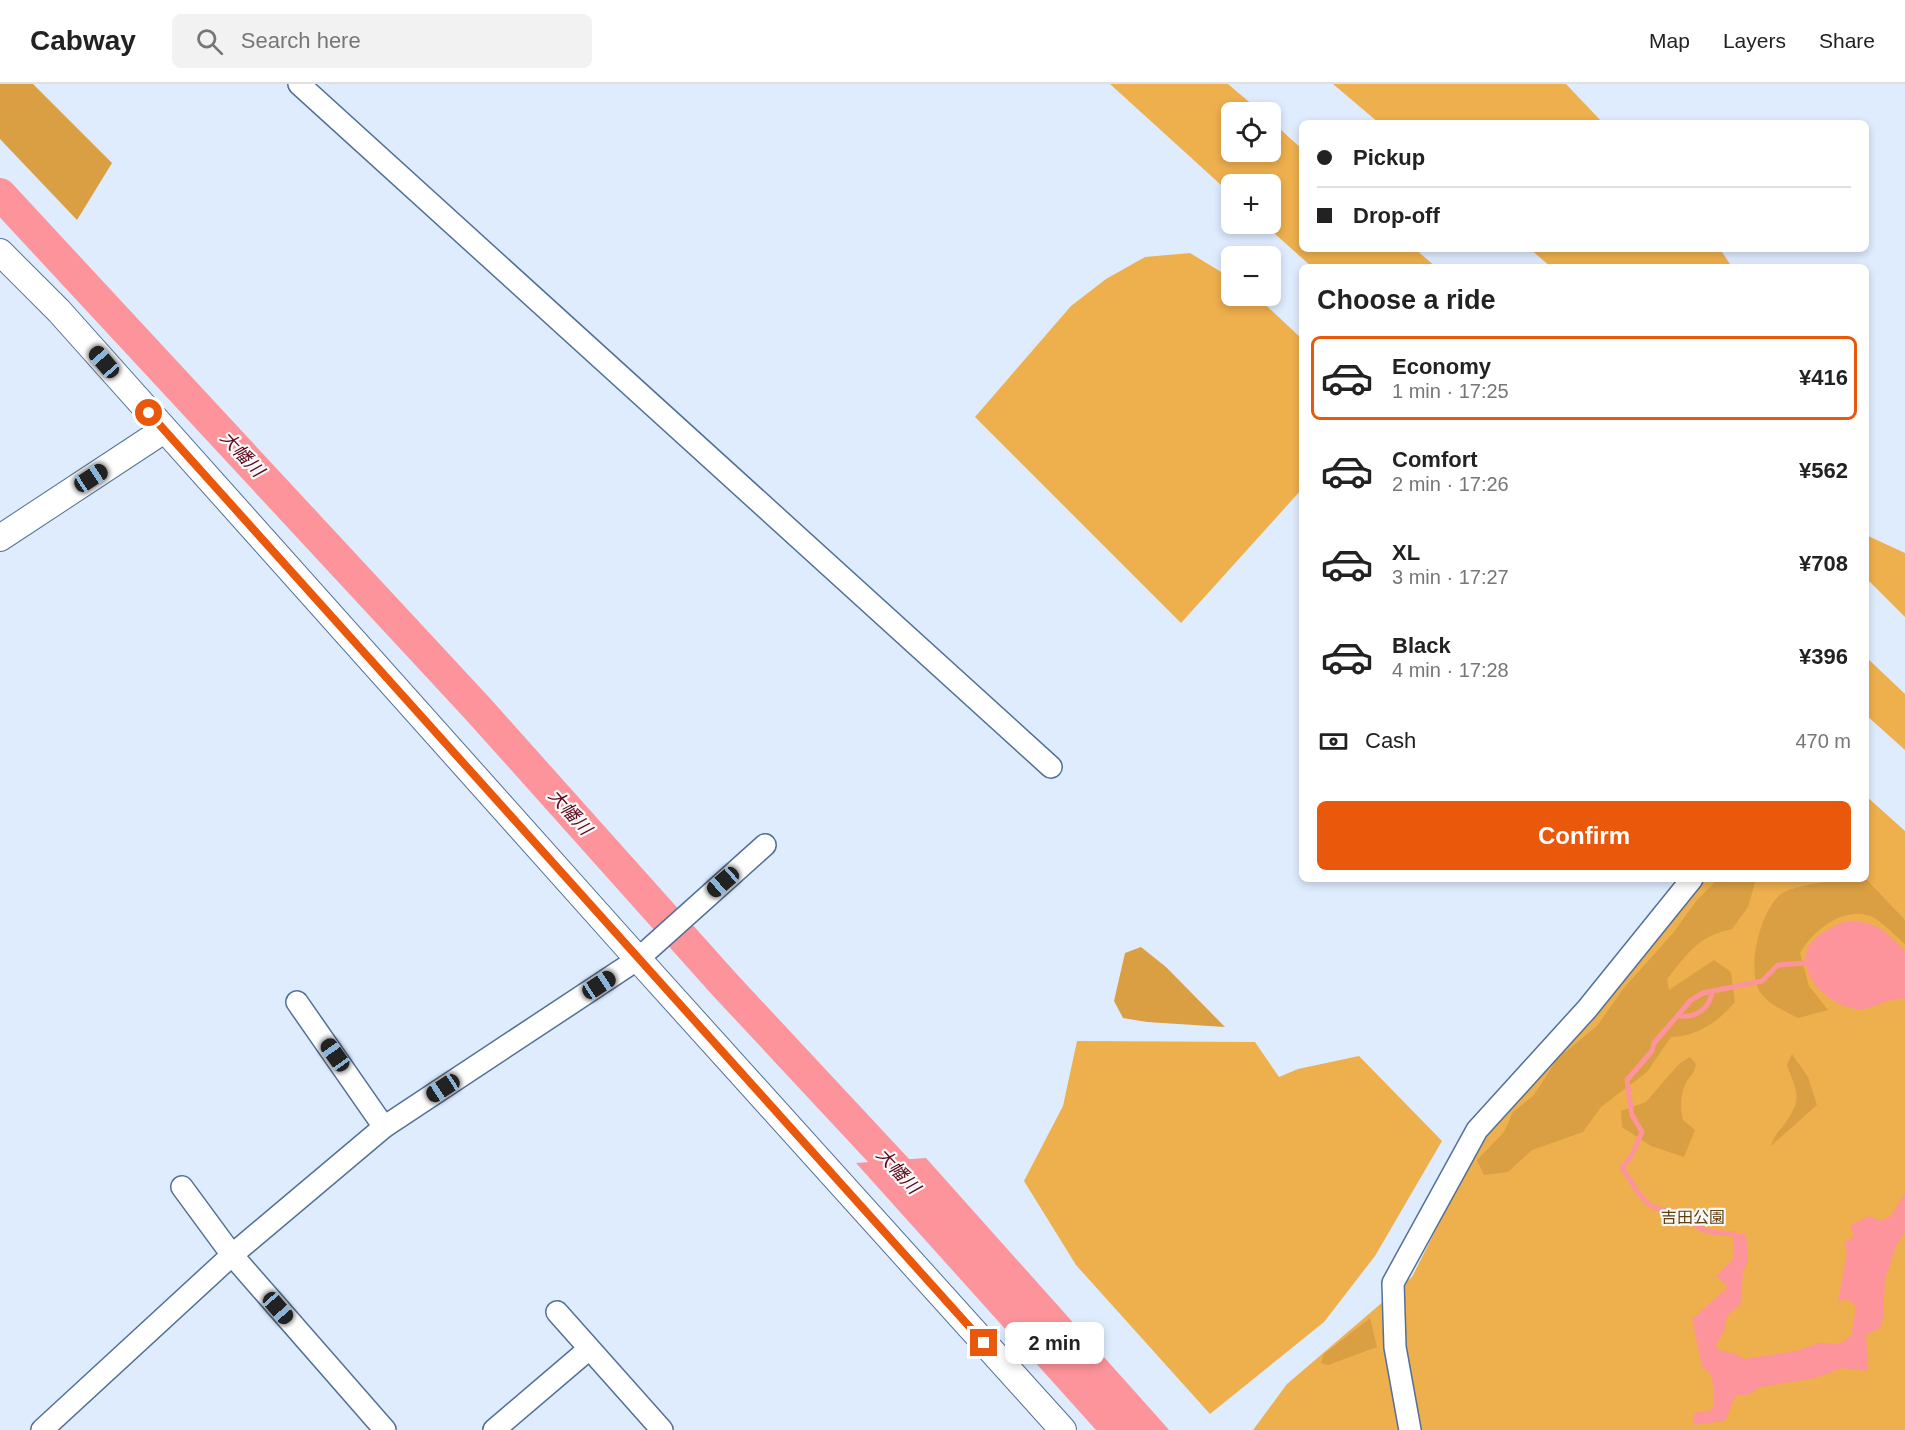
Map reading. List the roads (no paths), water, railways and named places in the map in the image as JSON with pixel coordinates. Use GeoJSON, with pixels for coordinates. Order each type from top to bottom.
{"type":"FeatureCollection","features":[{"type":"Feature","properties":{"kind":"street"},"geometry":{"type":"LineString","coordinates":[[298,84],[1051,767]]}},
{"type":"Feature","properties":{"kind":"street"},"geometry":{"type":"LineString","coordinates":[[0,252],[59,311],[164,430],[646,952],[1063,1430]]}},
{"type":"Feature","properties":{"kind":"street"},"geometry":{"type":"LineString","coordinates":[[0,538],[164,430]]}},
{"type":"Feature","properties":{"kind":"street"},"geometry":{"type":"LineString","coordinates":[[42,1430],[232,1255],[384,1127],[646,952],[765,845]]}},
{"type":"Feature","properties":{"kind":"street"},"geometry":{"type":"LineString","coordinates":[[1410,1430],[1395,1347],[1393,1283],[1477,1130],[1587,1009],[1690,882]]}},
{"type":"Feature","properties":{"kind":"street"},"geometry":{"type":"LineString","coordinates":[[297,1002],[384,1127]]}},
{"type":"Feature","properties":{"kind":"street"},"geometry":{"type":"LineString","coordinates":[[182,1187],[232,1255],[385,1430]]}},
{"type":"Feature","properties":{"kind":"street"},"geometry":{"type":"LineString","coordinates":[[557,1312],[652,1427]]}},
{"type":"Feature","properties":{"kind":"street"},"geometry":{"type":"LineString","coordinates":[[494,1430],[589,1349]]}},
{"type":"Feature","properties":{"kind":"water"},"geometry":{"type":"Polygon","coordinates":[[[1845,921],[1856,921],[1879,928],[1905,951],[1905,999],[1856,1009],[1826,996],[1811,979],[1806,959],[1808,948],[1819,935],[1845,921]]]}},
{"type":"Feature","properties":{"kind":"water"},"geometry":{"type":"Polygon","coordinates":[[[926,1158],[1169,1430],[1096,1430],[856,1163],[926,1158]]]}},
{"type":"Feature","properties":{"kind":"water"},"geometry":{"type":"Polygon","coordinates":[[[1905,1193],[1905,1232],[1896,1246],[1885,1280],[1883,1320],[1880,1328],[1866,1335],[1868,1371],[1842,1368],[1816,1378],[1760,1387],[1748,1395],[1737,1395],[1724,1421],[1694,1425],[1694,1413],[1710,1411],[1714,1405],[1714,1390],[1711,1375],[1702,1366],[1692,1319],[1728,1287],[1716,1276],[1733,1259],[1734,1234],[1746,1234],[1748,1261],[1743,1271],[1741,1303],[1727,1316],[1724,1331],[1716,1344],[1718,1350],[1736,1354],[1744,1359],[1797,1351],[1819,1343],[1840,1344],[1851,1336],[1856,1307],[1849,1300],[1838,1301],[1847,1253],[1844,1243],[1854,1236],[1850,1225],[1870,1216],[1880,1221],[1891,1216],[1905,1193]]]}},
{"type":"Feature","properties":{"kind":"waterway","name":"大幡川"},"geometry":{"type":"LineString","coordinates":[[0,194],[478,709],[724,984],[917,1191]]}},
{"type":"Feature","properties":{"kind":"waterway"},"geometry":{"type":"LineString","coordinates":[[1734,1234],[1704,1230],[1693,1224],[1682,1211],[1669,1211],[1651,1206],[1639,1194],[1622,1168],[1632,1155],[1642,1132],[1632,1115],[1627,1080],[1652,1051],[1654,1043],[1691,1000],[1703,993],[1762,981],[1778,965],[1805,963]]}},
{"type":"Feature","properties":{"kind":"waterway"},"geometry":{"type":"LineString","coordinates":[[1680,1016],[1697,1014],[1708,1003],[1712,992]]}},
{"type":"Feature","properties":{"kind":"park label","name":"吉田公園"},"geometry":{"type":"Point","coordinates":[1693,1217]}}]}
